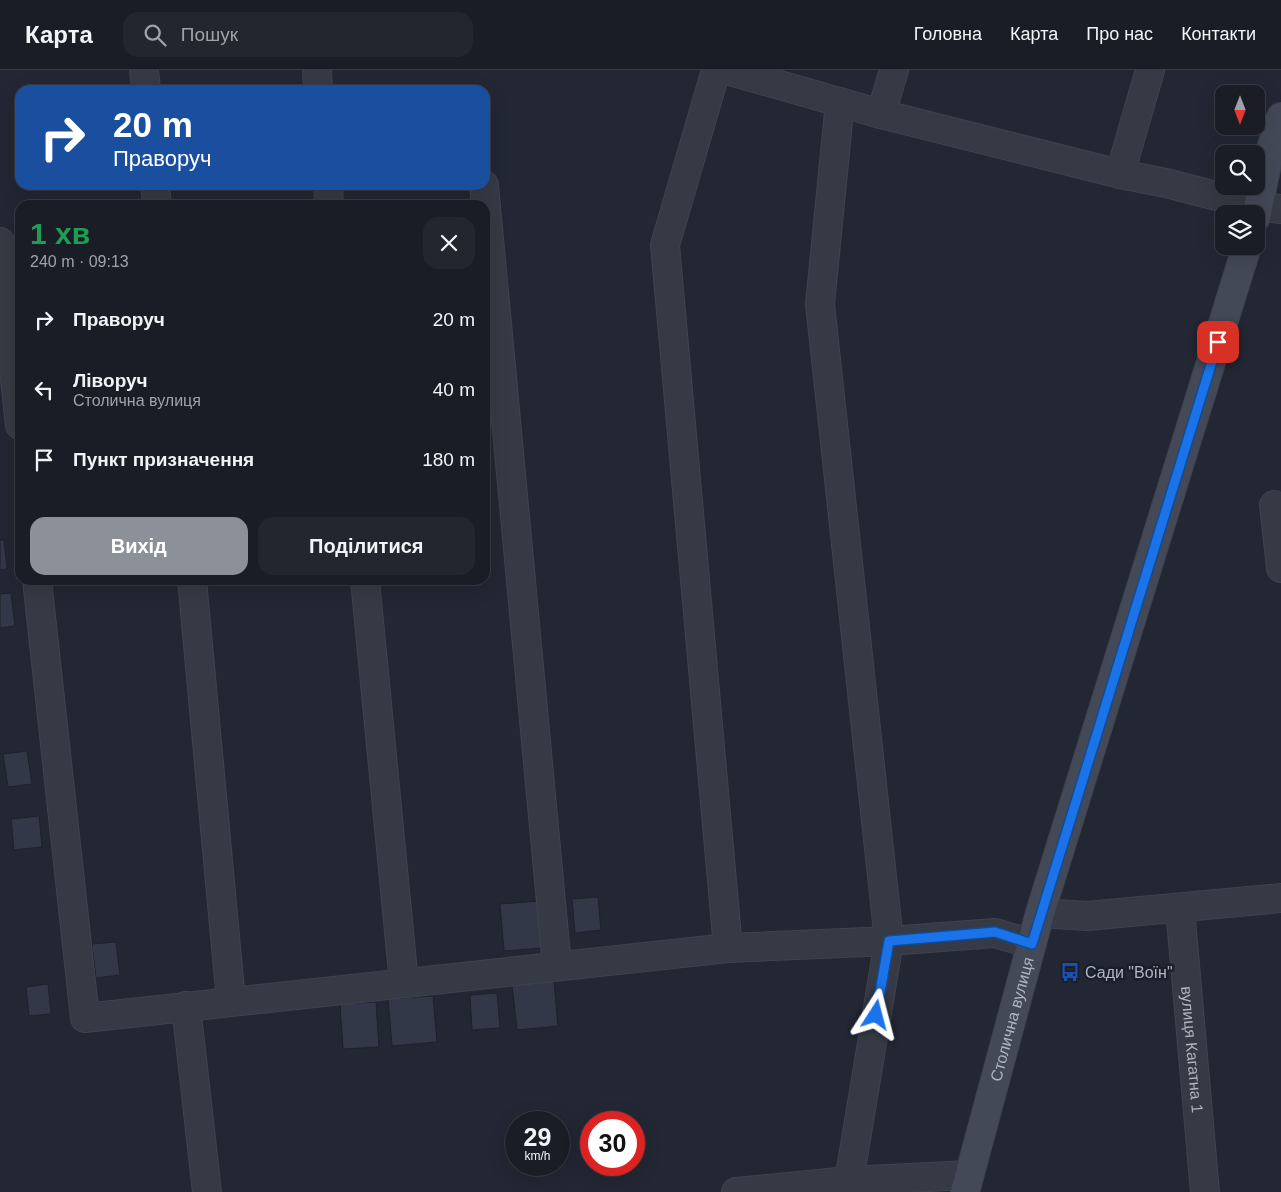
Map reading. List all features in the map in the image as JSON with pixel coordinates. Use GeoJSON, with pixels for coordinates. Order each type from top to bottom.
{"type":"FeatureCollection","features":[{"type":"Feature","properties":{"kind":"main road"},"geometry":{"type":"LineString","coordinates":[[1266,211],[1268,159],[1281,117]]}},
{"type":"Feature","properties":{"kind":"main road","name":"Столична вулиця"},"geometry":{"type":"LineString","coordinates":[[967,1184],[1040,913],[1244,255]]}},
{"type":"Feature","properties":{"kind":"street"},"geometry":{"type":"LineString","coordinates":[[144,70],[146,85]]}},
{"type":"Feature","properties":{"kind":"street"},"geometry":{"type":"LineString","coordinates":[[316,70],[318,85]]}},
{"type":"Feature","properties":{"kind":"street"},"geometry":{"type":"LineString","coordinates":[[716,70],[665,245],[728,948]]}},
{"type":"Feature","properties":{"kind":"street"},"geometry":{"type":"LineString","coordinates":[[727,70],[880,114],[1120,174],[1166,183],[1266,211]]}},
{"type":"Feature","properties":{"kind":"street"},"geometry":{"type":"LineString","coordinates":[[880,114],[894,70]]}},
{"type":"Feature","properties":{"kind":"street"},"geometry":{"type":"LineString","coordinates":[[1120,174],[1150,70]]}},
{"type":"Feature","properties":{"kind":"street"},"geometry":{"type":"LineString","coordinates":[[840,102],[820,304],[889,941],[849,1181]]}},
{"type":"Feature","properties":{"kind":"street"},"geometry":{"type":"LineString","coordinates":[[0,242],[15,379]]}},
{"type":"Feature","properties":{"kind":"street"},"geometry":{"type":"LineString","coordinates":[[490,248],[558,966]]}},
{"type":"Feature","properties":{"kind":"street"},"geometry":{"type":"LineString","coordinates":[[1274,505],[1281,568]]}},
{"type":"Feature","properties":{"kind":"street"},"geometry":{"type":"LineString","coordinates":[[38,585],[85,1018],[728,948],[889,941],[995,932],[1032,944]]}},
{"type":"Feature","properties":{"kind":"street"},"geometry":{"type":"LineString","coordinates":[[192,585],[232,1001]]}},
{"type":"Feature","properties":{"kind":"street"},"geometry":{"type":"LineString","coordinates":[[365,585],[404,983]]}},
{"type":"Feature","properties":{"kind":"street"},"geometry":{"type":"LineString","coordinates":[[1040,913],[1087,916],[1281,898]]}},
{"type":"Feature","properties":{"kind":"street","name":"вулиця Кагатна 1"},"geometry":{"type":"LineString","coordinates":[[1180,908],[1205,1192]]}},
{"type":"Feature","properties":{"kind":"street"},"geometry":{"type":"LineString","coordinates":[[186,1006],[207,1192]]}},
{"type":"Feature","properties":{"kind":"street"},"geometry":{"type":"LineString","coordinates":[[736,1192],[849,1181],[967,1184]]}},
{"type":"Feature","properties":{"kind":"building"},"geometry":{"type":"Polygon","coordinates":[[[0,540],[4,540],[7,569],[0,570],[0,540]]]}},
{"type":"Feature","properties":{"kind":"building"},"geometry":{"type":"Polygon","coordinates":[[[11,593],[15,626],[0,628],[0,594],[11,593]]]}},
{"type":"Feature","properties":{"kind":"building"},"geometry":{"type":"Polygon","coordinates":[[[27,751],[32,784],[8,787],[3,754],[27,751]]]}},
{"type":"Feature","properties":{"kind":"building"},"geometry":{"type":"Polygon","coordinates":[[[39,816],[42,847],[14,850],[11,819],[39,816]]]}},
{"type":"Feature","properties":{"kind":"building"},"geometry":{"type":"Polygon","coordinates":[[[598,897],[601,930],[575,933],[572,899],[598,897]]]}},
{"type":"Feature","properties":{"kind":"building"},"geometry":{"type":"Polygon","coordinates":[[[539,901],[543,948],[504,951],[500,904],[539,901]]]}},
{"type":"Feature","properties":{"kind":"building"},"geometry":{"type":"Polygon","coordinates":[[[116,942],[120,975],[96,978],[92,944],[116,942]]]}},
{"type":"Feature","properties":{"kind":"building"},"geometry":{"type":"Polygon","coordinates":[[[554,981],[558,1026],[517,1030],[512,985],[554,981]]]}},
{"type":"Feature","properties":{"kind":"building"},"geometry":{"type":"Polygon","coordinates":[[[48,984],[51,1014],[29,1016],[26,987],[48,984]]]}},
{"type":"Feature","properties":{"kind":"building"},"geometry":{"type":"Polygon","coordinates":[[[497,993],[500,1028],[472,1030],[470,995],[497,993]]]}},
{"type":"Feature","properties":{"kind":"building"},"geometry":{"type":"Polygon","coordinates":[[[433,996],[437,1042],[392,1046],[388,999],[433,996]]]}},
{"type":"Feature","properties":{"kind":"building"},"geometry":{"type":"Polygon","coordinates":[[[376,1002],[379,1047],[343,1049],[340,1004],[376,1002]]]}},
{"type":"Feature","properties":{"kind":"place","name":"Сади \"Воїн\""},"geometry":{"type":"Point","coordinates":[1070,972]}},
{"type":"Feature","properties":{"kind":"route"},"geometry":{"type":"LineString","coordinates":[[876,1015],[889,941],[995,932],[1032,944],[1040,913],[1218,342]]}}]}
